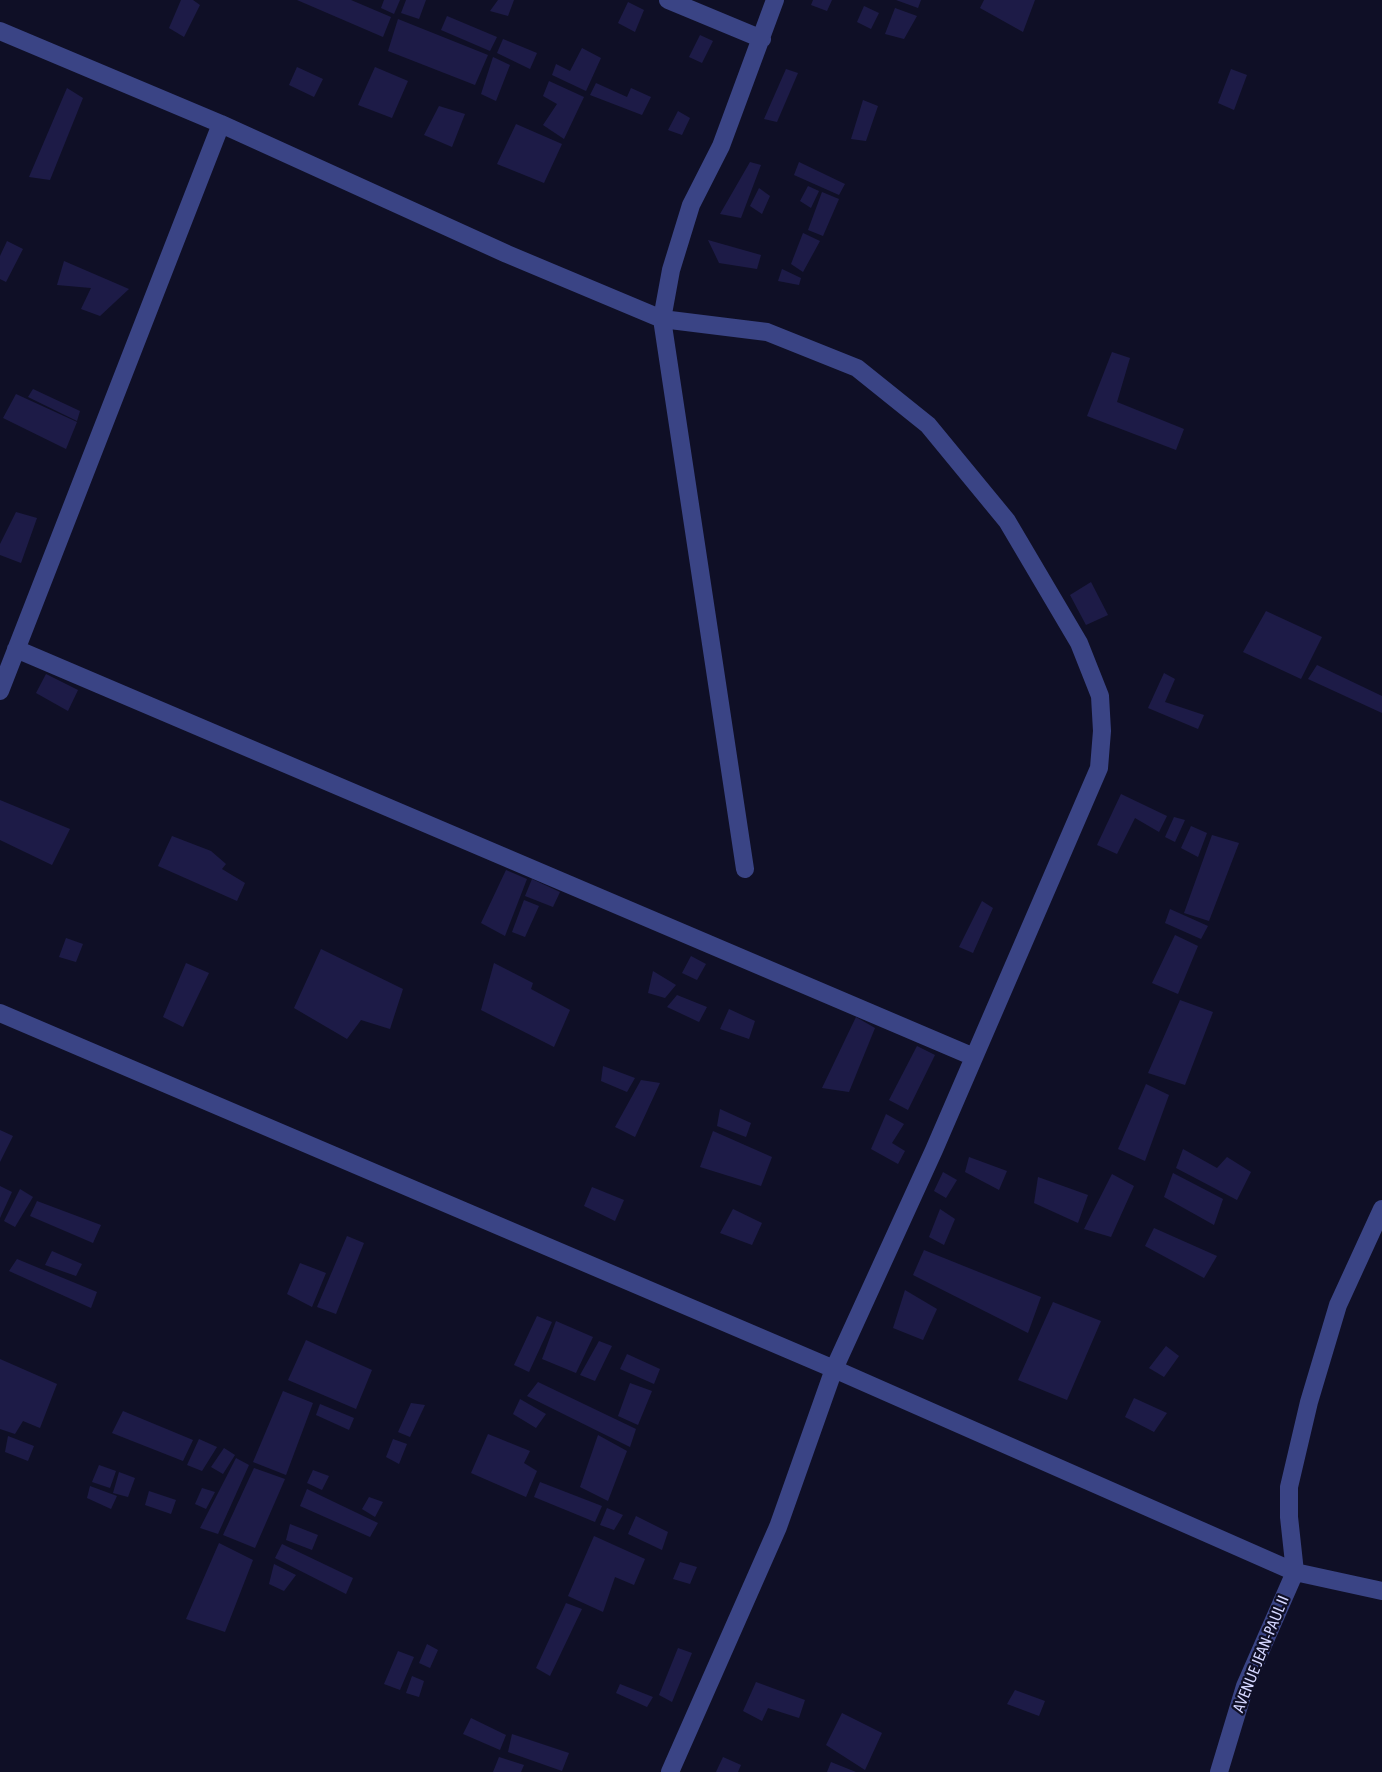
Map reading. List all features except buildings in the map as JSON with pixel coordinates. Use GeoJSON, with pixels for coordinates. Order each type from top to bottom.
{"type":"FeatureCollection","features":[{"type":"Feature","properties":{"kind":"street"},"geometry":{"type":"LineString","coordinates":[[668,0],[762,39]]}},
{"type":"Feature","properties":{"kind":"street"},"geometry":{"type":"LineString","coordinates":[[744,869],[662,319],[670,270],[691,205],[721,146],[775,0]]}},
{"type":"Feature","properties":{"kind":"street"},"geometry":{"type":"LineString","coordinates":[[0,31],[221,124],[507,254],[662,319],[767,332],[857,368],[928,426],[1007,522],[1079,643],[1100,696],[1102,730],[1099,768],[934,1150],[834,1369],[778,1527],[669,1772]]}},
{"type":"Feature","properties":{"kind":"street"},"geometry":{"type":"LineString","coordinates":[[0,691],[221,124]]}},
{"type":"Feature","properties":{"kind":"street"},"geometry":{"type":"LineString","coordinates":[[16,649],[974,1057]]}},
{"type":"Feature","properties":{"kind":"street"},"geometry":{"type":"LineString","coordinates":[[0,1013],[834,1369],[1295,1572],[1382,1591]]}},
{"type":"Feature","properties":{"kind":"street"},"geometry":{"type":"LineString","coordinates":[[1295,1572],[1289,1517],[1289,1487],[1309,1402],[1338,1305],[1382,1209]]}},
{"type":"Feature","properties":{"kind":"street","name":"AVENUE JEAN-PAUL II"},"geometry":{"type":"LineString","coordinates":[[1220,1772],[1245,1686],[1295,1572]]}}]}
